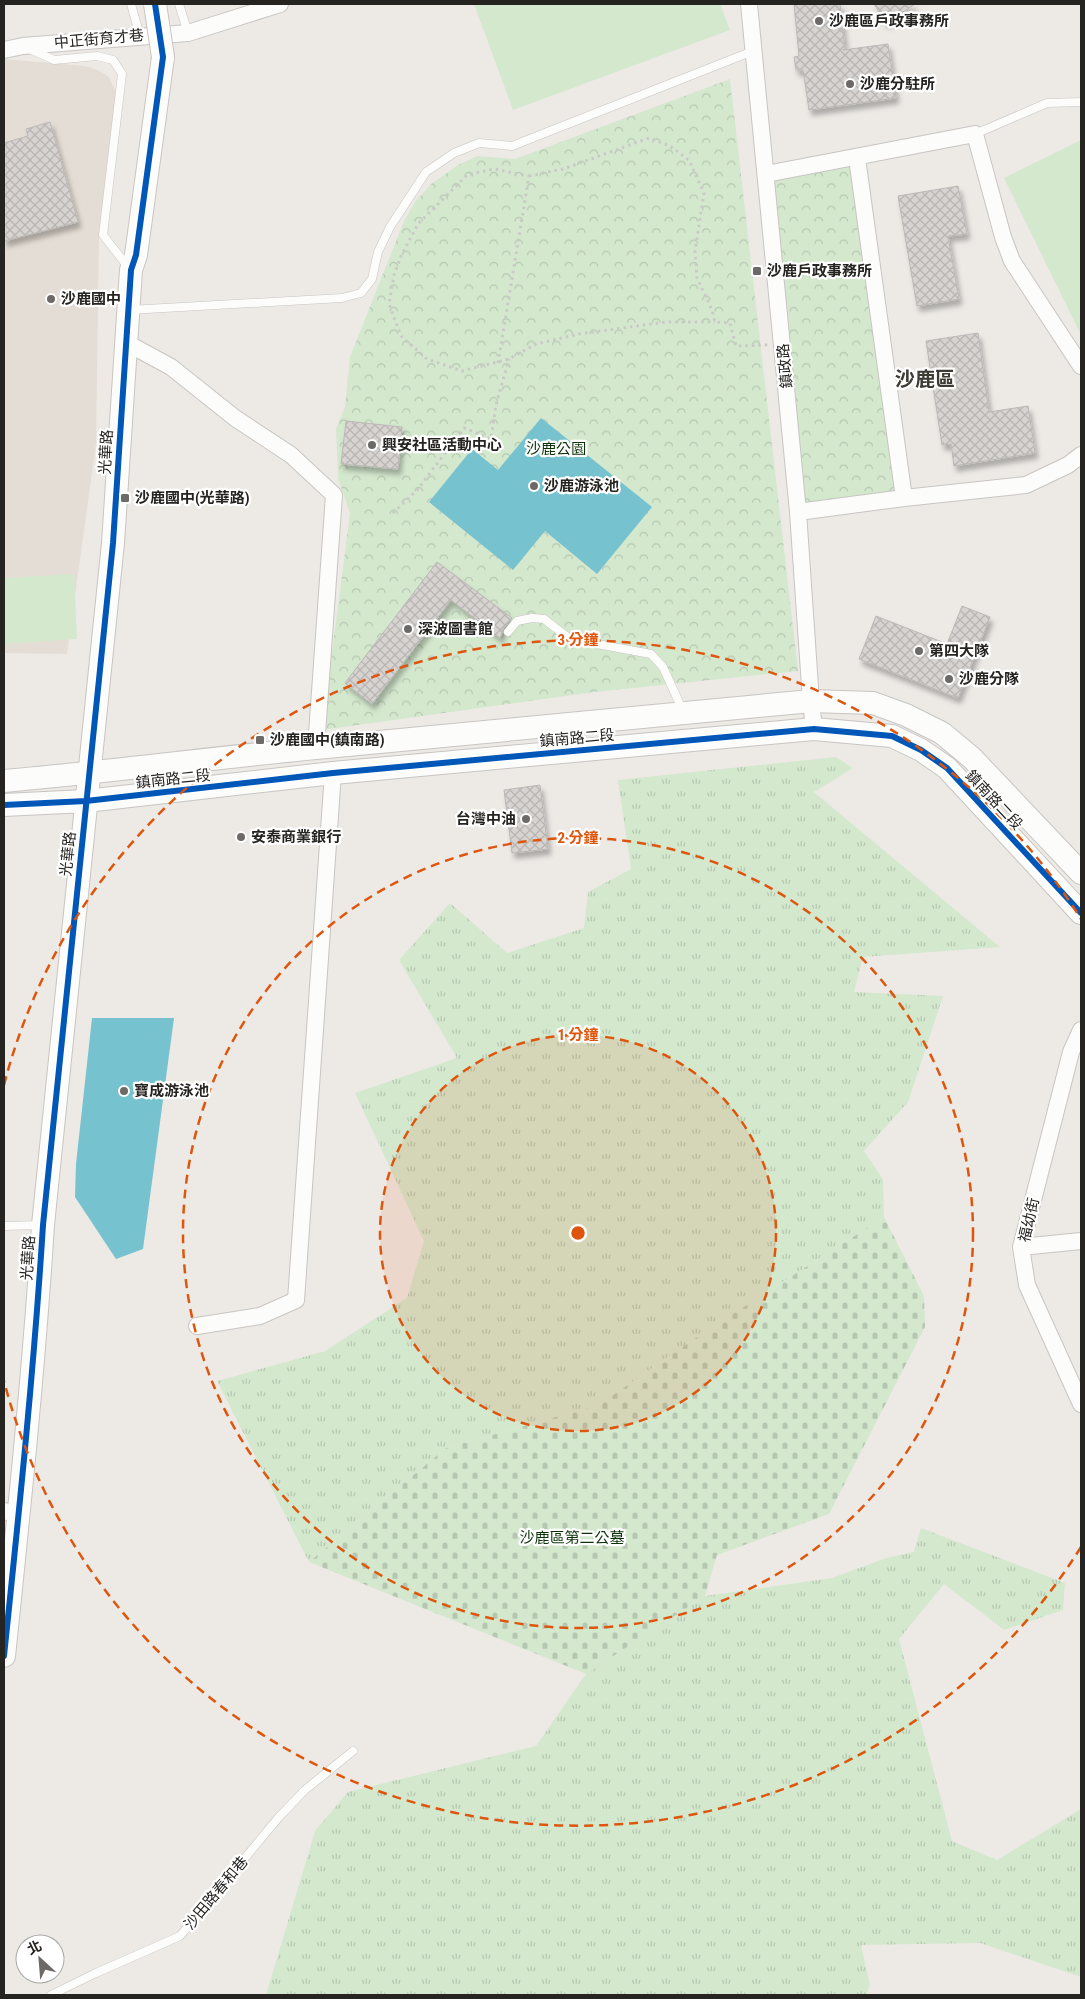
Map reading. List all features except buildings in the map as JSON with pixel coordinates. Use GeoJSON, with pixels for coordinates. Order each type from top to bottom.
{"type":"FeatureCollection","features":[{"type":"Feature","properties":{"kind":"street","name":"光華路"},"geometry":{"type":"LineString","coordinates":[[4,1656],[11,1513],[38,1301],[43,1225],[113,543],[127,310],[131,270],[136,255],[163,57],[155,4]]}},
{"type":"Feature","properties":{"kind":"street","name":"鎮政路"},"geometry":{"type":"LineString","coordinates":[[749,4],[783,344],[798,512],[810,700],[814,729]]}},
{"type":"Feature","properties":{"kind":"street","name":"中正街育才巷"},"geometry":{"type":"LineString","coordinates":[[4,50],[23,46],[188,33],[274,5]]}},
{"type":"Feature","properties":{"kind":"street"},"geometry":{"type":"LineString","coordinates":[[766,174],[975,134],[1003,236],[1012,261],[1081,366]]}},
{"type":"Feature","properties":{"kind":"street"},"geometry":{"type":"LineString","coordinates":[[856,158],[904,498]]}},
{"type":"Feature","properties":{"kind":"street"},"geometry":{"type":"LineString","coordinates":[[126,342],[171,367],[235,418],[291,455],[334,495],[316,748]]}},
{"type":"Feature","properties":{"kind":"street"},"geometry":{"type":"LineString","coordinates":[[798,512],[1026,485],[1081,456]]}},
{"type":"Feature","properties":{"kind":"street","name":"鎮南路二段"},"geometry":{"type":"LineString","coordinates":[[4,781],[316,748],[810,700],[873,703],[906,715],[942,734],[972,758],[1081,873]]}},
{"type":"Feature","properties":{"kind":"street","name":"鎮南路二段"},"geometry":{"type":"LineString","coordinates":[[4,805],[86,802],[333,773],[814,729],[892,736],[921,750],[947,768],[1081,913]]}},
{"type":"Feature","properties":{"kind":"street"},"geometry":{"type":"LineString","coordinates":[[197,1326],[260,1316],[296,1300],[333,773]]}},
{"type":"Feature","properties":{"kind":"street","name":"福幼街"},"geometry":{"type":"LineString","coordinates":[[1081,1030],[1071,1052],[1021,1246],[1027,1284],[1081,1404]]}},
{"type":"Feature","properties":{"kind":"street"},"geometry":{"type":"LineString","coordinates":[[1021,1246],[1081,1241]]}},
{"type":"Feature","properties":{"kind":"lane"},"geometry":{"type":"LineString","coordinates":[[131,4],[140,36]]}},
{"type":"Feature","properties":{"kind":"lane"},"geometry":{"type":"LineString","coordinates":[[179,4],[188,33]]}},
{"type":"Feature","properties":{"kind":"lane"},"geometry":{"type":"LineString","coordinates":[[23,46],[54,60],[96,56],[113,60],[122,74],[103,235],[131,270]]}},
{"type":"Feature","properties":{"kind":"lane"},"geometry":{"type":"LineString","coordinates":[[127,310],[342,298],[361,293],[372,279],[378,252],[404,204],[426,172],[454,152],[479,143],[512,146],[753,51]]}},
{"type":"Feature","properties":{"kind":"lane"},"geometry":{"type":"LineString","coordinates":[[975,134],[1047,103],[1081,103]]}},
{"type":"Feature","properties":{"kind":"lane"},"geometry":{"type":"LineString","coordinates":[[508,632],[517,621],[532,618],[544,619],[570,638],[651,654],[663,667],[684,713]]}},
{"type":"Feature","properties":{"kind":"lane"},"geometry":{"type":"LineString","coordinates":[[4,1226],[43,1225]]}},
{"type":"Feature","properties":{"kind":"lane","name":"沙田路春和巷"},"geometry":{"type":"LineString","coordinates":[[52,1995],[96,1972],[180,1936],[279,1817],[305,1790],[353,1751]]}},
{"type":"Feature","properties":{"kind":"path"},"geometry":{"type":"LineString","coordinates":[[715,322],[712,310],[697,278],[695,251],[704,193],[689,160],[670,146],[648,138],[563,169],[529,176],[494,169],[467,175],[418,224],[394,276],[390,304],[401,336],[427,359],[462,371],[509,359],[536,344],[578,334],[666,322],[730,323],[736,346],[783,344]]}},
{"type":"Feature","properties":{"kind":"path"},"geometry":{"type":"LineString","coordinates":[[498,362],[529,176]]}},
{"type":"Feature","properties":{"kind":"path"},"geometry":{"type":"LineString","coordinates":[[393,513],[418,489],[464,428],[491,439],[496,405],[509,359]]}},
{"type":"Feature","properties":{"kind":"shaded area","name":"沙鹿國中"},"geometry":{"type":"Polygon","coordinates":[[[4,59],[85,66],[98,70],[109,77],[115,90],[116,115],[109,188],[99,241],[96,444],[67,654],[4,653],[4,59]]]}},
{"type":"Feature","properties":{"kind":"green space"},"geometry":{"type":"Polygon","coordinates":[[[474,4],[720,4],[730,30],[513,110],[474,4]]]}},
{"type":"Feature","properties":{"kind":"green space","name":"沙鹿公園"},"geometry":{"type":"Polygon","coordinates":[[[730,79],[798,671],[595,692],[322,730],[350,513],[338,479],[336,429],[345,407],[350,357],[404,221],[415,202],[431,184],[458,165],[477,156],[515,159],[730,79]]]}},
{"type":"Feature","properties":{"kind":"green space"},"geometry":{"type":"Polygon","coordinates":[[[1081,140],[1081,335],[1004,178],[1081,140]]]}},
{"type":"Feature","properties":{"kind":"green space"},"geometry":{"type":"Polygon","coordinates":[[[852,164],[898,491],[804,505],[771,179],[852,164]]]}},
{"type":"Feature","properties":{"kind":"green space"},"geometry":{"type":"Polygon","coordinates":[[[74,574],[77,639],[4,644],[4,578],[74,574]]]}},
{"type":"Feature","properties":{"kind":"green space"},"geometry":{"type":"Polygon","coordinates":[[[836,757],[853,768],[814,792],[1000,947],[863,957],[854,992],[943,996],[908,1102],[864,1151],[883,1179],[884,1217],[700,1335],[599,1405],[446,1448],[309,1562],[217,1381],[325,1351],[407,1298],[424,1241],[355,1093],[457,1058],[399,960],[450,903],[507,953],[584,928],[588,892],[631,869],[618,780],[836,757]]]}},
{"type":"Feature","properties":{"kind":"green space","name":"沙鹿區第二公墓"},"geometry":{"type":"Polygon","coordinates":[[[884,1217],[924,1296],[925,1327],[829,1514],[717,1555],[705,1596],[586,1674],[309,1562],[446,1448],[599,1405],[700,1335],[884,1217]]]}},
{"type":"Feature","properties":{"kind":"green space"},"geometry":{"type":"Polygon","coordinates":[[[921,1528],[1065,1583],[1063,1610],[1004,1630],[944,1584],[899,1639],[952,1841],[997,1860],[1081,1809],[1081,1977],[980,1943],[861,1945],[870,1985],[866,1995],[266,1995],[315,1831],[348,1792],[536,1746],[586,1674],[705,1596],[832,1578],[886,1558],[914,1552],[921,1528]]]}},
{"type":"Feature","properties":{"kind":"water","name":"沙鹿游泳池"},"geometry":{"type":"Polygon","coordinates":[[[541,418],[652,507],[597,574],[545,531],[513,570],[429,502],[472,449],[498,470],[541,418]]]}},
{"type":"Feature","properties":{"kind":"water","name":"寶成游泳池"},"geometry":{"type":"Polygon","coordinates":[[[92,1018],[174,1018],[143,1249],[116,1259],[75,1197],[76,1164],[92,1018]]]}},
{"type":"Feature","properties":{"kind":"cycle path"},"geometry":{"type":"LineString","coordinates":[[4,1656],[31,1387],[43,1225],[113,543],[131,270],[136,255],[163,57],[155,4]]}},
{"type":"Feature","properties":{"kind":"cycle path"},"geometry":{"type":"LineString","coordinates":[[4,805],[86,801],[333,773],[814,729],[892,736],[921,750],[947,768],[1081,913]]}},
{"type":"Feature","properties":{"kind":"place","name":"沙鹿區戶政事務所"},"geometry":{"type":"Point","coordinates":[819,21]}},
{"type":"Feature","properties":{"kind":"place","name":"沙鹿分駐所"},"geometry":{"type":"Point","coordinates":[850,84]}},
{"type":"Feature","properties":{"kind":"place","name":"沙鹿戶政事務所"},"geometry":{"type":"Point","coordinates":[757,271]}},
{"type":"Feature","properties":{"kind":"place","name":"沙鹿國中"},"geometry":{"type":"Point","coordinates":[51,299]}},
{"type":"Feature","properties":{"kind":"place","name":"興安社區活動中心"},"geometry":{"type":"Point","coordinates":[372,445]}},
{"type":"Feature","properties":{"kind":"place","name":"沙鹿游泳池"},"geometry":{"type":"Point","coordinates":[534,486]}},
{"type":"Feature","properties":{"kind":"place","name":"沙鹿國中(光華路)"},"geometry":{"type":"Point","coordinates":[125,498]}},
{"type":"Feature","properties":{"kind":"place","name":"深波圖書館"},"geometry":{"type":"Point","coordinates":[408,629]}},
{"type":"Feature","properties":{"kind":"place","name":"第四大隊"},"geometry":{"type":"Point","coordinates":[919,651]}},
{"type":"Feature","properties":{"kind":"place","name":"沙鹿分隊"},"geometry":{"type":"Point","coordinates":[949,679]}},
{"type":"Feature","properties":{"kind":"place","name":"沙鹿國中(鎮南路)"},"geometry":{"type":"Point","coordinates":[260,740]}},
{"type":"Feature","properties":{"kind":"place","name":"台灣中油"},"geometry":{"type":"Point","coordinates":[526,819]}},
{"type":"Feature","properties":{"kind":"place","name":"安泰商業銀行"},"geometry":{"type":"Point","coordinates":[241,837]}},
{"type":"Feature","properties":{"kind":"place","name":"寶成游泳池"},"geometry":{"type":"Point","coordinates":[124,1091]}},
{"type":"Feature","properties":{"kind":"district","name":"沙鹿區"},"geometry":{"type":"Point","coordinates":[925,379]}}]}
